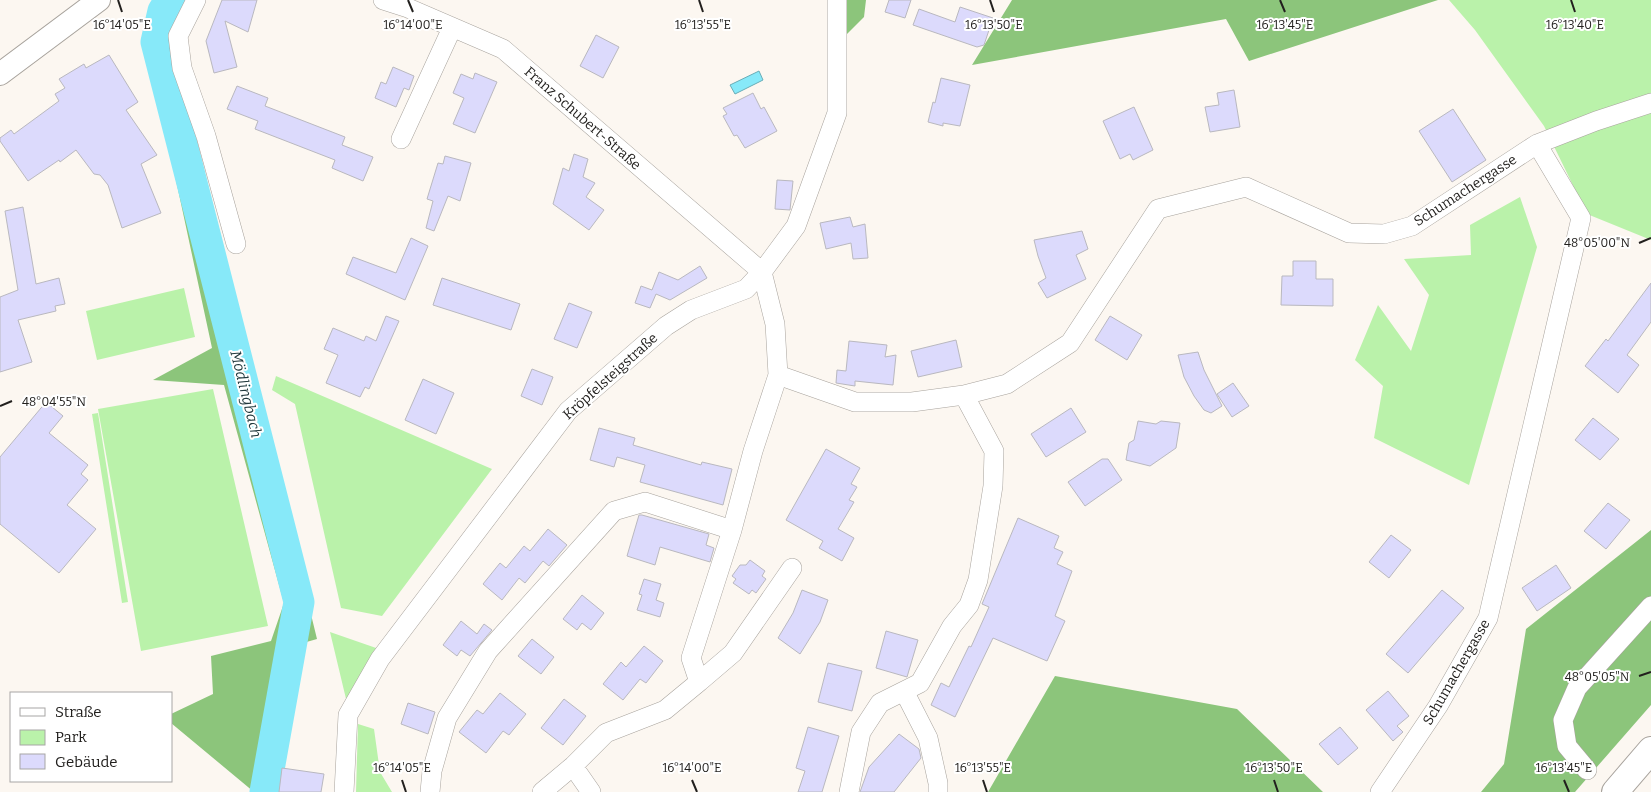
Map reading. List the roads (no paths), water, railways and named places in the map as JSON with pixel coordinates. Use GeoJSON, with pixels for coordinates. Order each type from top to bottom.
{"type":"FeatureCollection","features":[{"type":"Feature","properties":{"kind":"highway"},"geometry":{"type":"LineString","coordinates":[[1615,792],[1651,750]]}},
{"type":"Feature","properties":{"kind":"main road"},"geometry":{"type":"LineString","coordinates":[[0,74],[99,0]]}},
{"type":"Feature","properties":{"kind":"street"},"geometry":{"type":"LineString","coordinates":[[196,0],[178,36],[182,68],[206,136],[236,244]]}},
{"type":"Feature","properties":{"kind":"street","name":"Franz Schubert-Straße"},"geometry":{"type":"LineString","coordinates":[[383,0],[408,8],[503,49],[762,272]]}},
{"type":"Feature","properties":{"kind":"street","name":"Kröpfelsteigstraße"},"geometry":{"type":"LineString","coordinates":[[344,792],[348,715],[380,659],[568,410],[666,326],[691,310],[746,289],[762,272],[796,226],[837,112],[837,0]]}},
{"type":"Feature","properties":{"kind":"street"},"geometry":{"type":"LineString","coordinates":[[401,139],[452,28]]}},
{"type":"Feature","properties":{"kind":"street"},"geometry":{"type":"LineString","coordinates":[[1537,144],[1596,121],[1651,103]]}},
{"type":"Feature","properties":{"kind":"street","name":"Schumachergasse"},"geometry":{"type":"LineString","coordinates":[[778,375],[855,402],[912,402],[964,395],[1007,384],[1070,343],[1158,209],[1246,187],[1349,233],[1384,234],[1412,226],[1537,144],[1581,218],[1488,618],[1438,706],[1380,792]]}},
{"type":"Feature","properties":{"kind":"street"},"geometry":{"type":"LineString","coordinates":[[698,682],[691,658],[732,530],[753,451],[778,375],[774,324],[762,272]]}},
{"type":"Feature","properties":{"kind":"street"},"geometry":{"type":"LineString","coordinates":[[849,792],[861,732],[880,703],[920,683],[952,626],[969,605],[978,580],[992,486],[994,451],[964,395]]}},
{"type":"Feature","properties":{"kind":"street"},"geometry":{"type":"LineString","coordinates":[[430,792],[432,771],[447,718],[488,651],[614,511],[645,502],[732,530]]}},
{"type":"Feature","properties":{"kind":"street"},"geometry":{"type":"LineString","coordinates":[[542,792],[606,733],[665,710],[733,653],[792,568]]}},
{"type":"Feature","properties":{"kind":"street"},"geometry":{"type":"LineString","coordinates":[[1588,770],[1567,746],[1562,720],[1577,688],[1651,606]]}},
{"type":"Feature","properties":{"kind":"street"},"geometry":{"type":"LineString","coordinates":[[904,692],[928,738],[938,783],[938,792]]}},
{"type":"Feature","properties":{"kind":"street"},"geometry":{"type":"LineString","coordinates":[[572,766],[591,792]]}},
{"type":"Feature","properties":{"kind":"water"},"geometry":{"type":"Polygon","coordinates":[[[759,71],[763,80],[735,94],[730,85],[759,71]]]}},
{"type":"Feature","properties":{"kind":"waterway","name":"Mödlingbach"},"geometry":{"type":"LineString","coordinates":[[170,0],[163,11],[156,42],[299,602],[265,792]]}}]}
